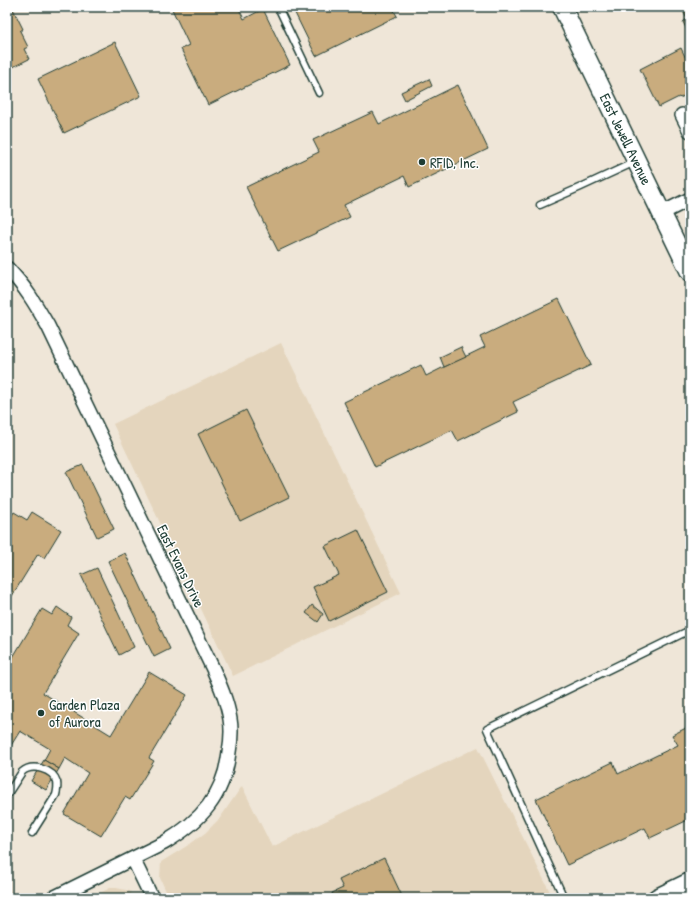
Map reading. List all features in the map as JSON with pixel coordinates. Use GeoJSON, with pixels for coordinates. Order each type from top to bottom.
{"type":"FeatureCollection","features":[{"type":"Feature","properties":{"kind":"street","name":"East Jewell Avenue"},"geometry":{"type":"LineString","coordinates":[[562,7],[690,272]]}},
{"type":"Feature","properties":{"kind":"street"},"geometry":{"type":"LineString","coordinates":[[682,116],[690,131]]}},
{"type":"Feature","properties":{"kind":"street"},"geometry":{"type":"LineString","coordinates":[[662,213],[690,199]]}},
{"type":"Feature","properties":{"kind":"street","name":"East Evans Drive"},"geometry":{"type":"LineString","coordinates":[[7,268],[26,288],[48,326],[214,669],[223,692],[230,719],[231,730],[228,762],[220,786],[210,804],[194,823],[164,843],[53,898]]}},
{"type":"Feature","properties":{"kind":"street"},"geometry":{"type":"LineString","coordinates":[[133,859],[152,898]]}},
{"type":"Feature","properties":{"kind":"street"},"geometry":{"type":"LineString","coordinates":[[658,898],[690,882]]}},
{"type":"Feature","properties":{"kind":"lane"},"geometry":{"type":"LineString","coordinates":[[278,7],[319,93]]}},
{"type":"Feature","properties":{"kind":"lane"},"geometry":{"type":"LineString","coordinates":[[540,205],[637,161]]}},
{"type":"Feature","properties":{"kind":"lane"},"geometry":{"type":"LineString","coordinates":[[564,898],[487,729],[690,630]]}},
{"type":"Feature","properties":{"kind":"lane"},"geometry":{"type":"LineString","coordinates":[[7,795],[22,772],[29,768],[42,769],[56,779],[58,790],[56,795],[32,833]]}},
{"type":"Feature","properties":{"kind":"shaded area"},"geometry":{"type":"Polygon","coordinates":[[[281,343],[401,593],[233,676],[113,424],[281,343]]]}},
{"type":"Feature","properties":{"kind":"shaded area"},"geometry":{"type":"Polygon","coordinates":[[[478,747],[553,898],[169,898],[160,878],[161,862],[205,833],[220,818],[242,786],[272,847],[478,747]]]}},
{"type":"Feature","properties":{"kind":"shaded area"},"geometry":{"type":"Polygon","coordinates":[[[112,887],[130,891],[133,898],[90,898],[112,887]]]}},
{"type":"Feature","properties":{"kind":"building"},"geometry":{"type":"Polygon","coordinates":[[[7,7],[12,7],[23,29],[20,31],[28,47],[24,49],[29,59],[7,70],[7,7]]]}},
{"type":"Feature","properties":{"kind":"building"},"geometry":{"type":"Polygon","coordinates":[[[171,7],[238,7],[244,19],[263,9],[290,65],[208,105],[181,49],[189,45],[171,7]]]}},
{"type":"Feature","properties":{"kind":"building"},"geometry":{"type":"Polygon","coordinates":[[[292,7],[392,7],[397,16],[316,56],[292,7]]]}},
{"type":"Feature","properties":{"kind":"building"},"geometry":{"type":"Polygon","coordinates":[[[681,7],[690,7],[690,31],[688,32],[683,22],[687,19],[681,7]]]}},
{"type":"Feature","properties":{"kind":"building"},"geometry":{"type":"Polygon","coordinates":[[[115,42],[141,96],[64,133],[38,79],[115,42]]]}},
{"type":"Feature","properties":{"kind":"building"},"geometry":{"type":"Polygon","coordinates":[[[681,48],[690,67],[690,93],[659,107],[640,69],[681,48]]]}},
{"type":"Feature","properties":{"kind":"building"},"geometry":{"type":"Polygon","coordinates":[[[429,79],[432,86],[405,100],[401,92],[429,79]]]}},
{"type":"Feature","properties":{"kind":"building"},"geometry":{"type":"Polygon","coordinates":[[[458,85],[488,149],[409,187],[404,176],[344,205],[350,217],[278,251],[246,187],[319,152],[313,140],[373,112],[379,124],[458,85]]]}},
{"type":"Feature","properties":{"kind":"building"},"geometry":{"type":"Polygon","coordinates":[[[559,299],[591,365],[513,402],[518,412],[458,441],[452,430],[375,467],[344,402],[421,365],[426,376],[485,347],[480,337],[559,299]]]}},
{"type":"Feature","properties":{"kind":"building"},"geometry":{"type":"Polygon","coordinates":[[[461,347],[466,357],[444,367],[440,357],[461,347]]]}},
{"type":"Feature","properties":{"kind":"building"},"geometry":{"type":"Polygon","coordinates":[[[246,410],[289,497],[240,521],[198,434],[246,410]]]}},
{"type":"Feature","properties":{"kind":"building"},"geometry":{"type":"Polygon","coordinates":[[[83,465],[114,529],[97,537],[66,472],[83,465]]]}},
{"type":"Feature","properties":{"kind":"building"},"geometry":{"type":"Polygon","coordinates":[[[14,512],[27,520],[32,512],[61,530],[44,558],[38,554],[7,604],[7,523],[14,512]]]}},
{"type":"Feature","properties":{"kind":"building"},"geometry":{"type":"Polygon","coordinates":[[[358,530],[388,592],[329,621],[313,587],[339,575],[325,546],[358,530]]]}},
{"type":"Feature","properties":{"kind":"building"},"geometry":{"type":"Polygon","coordinates":[[[125,553],[170,649],[154,657],[108,561],[125,553]]]}},
{"type":"Feature","properties":{"kind":"building"},"geometry":{"type":"Polygon","coordinates":[[[97,568],[134,647],[119,655],[81,575],[97,568]]]}},
{"type":"Feature","properties":{"kind":"building"},"geometry":{"type":"Polygon","coordinates":[[[312,605],[323,614],[318,622],[306,613],[312,605]]]}},
{"type":"Feature","properties":{"kind":"building","name":"Garden Plaza of Aurora"},"geometry":{"type":"Polygon","coordinates":[[[57,607],[71,617],[67,625],[79,633],[43,693],[111,735],[149,672],[187,695],[149,758],[154,761],[130,800],[125,797],[101,836],[64,814],[88,773],[65,758],[59,769],[44,760],[50,749],[20,731],[7,752],[7,667],[42,609],[52,615],[57,607]]]}},
{"type":"Feature","properties":{"kind":"building"},"geometry":{"type":"Polygon","coordinates":[[[690,726],[690,819],[650,838],[645,828],[567,865],[536,799],[613,762],[618,774],[678,745],[672,735],[690,726]]]}},
{"type":"Feature","properties":{"kind":"building"},"geometry":{"type":"Polygon","coordinates":[[[44,760],[59,769],[46,790],[31,781],[44,760]]]}},
{"type":"Feature","properties":{"kind":"building"},"geometry":{"type":"Polygon","coordinates":[[[384,858],[402,896],[401,898],[334,898],[332,893],[343,888],[339,880],[384,858]]]}},
{"type":"Feature","properties":{"kind":"place","name":"RFID, Inc."},"geometry":{"type":"Point","coordinates":[422,162]}},
{"type":"Feature","properties":{"kind":"place","name":"Garden Plaza of Aurora"},"geometry":{"type":"Point","coordinates":[41,713]}}]}
